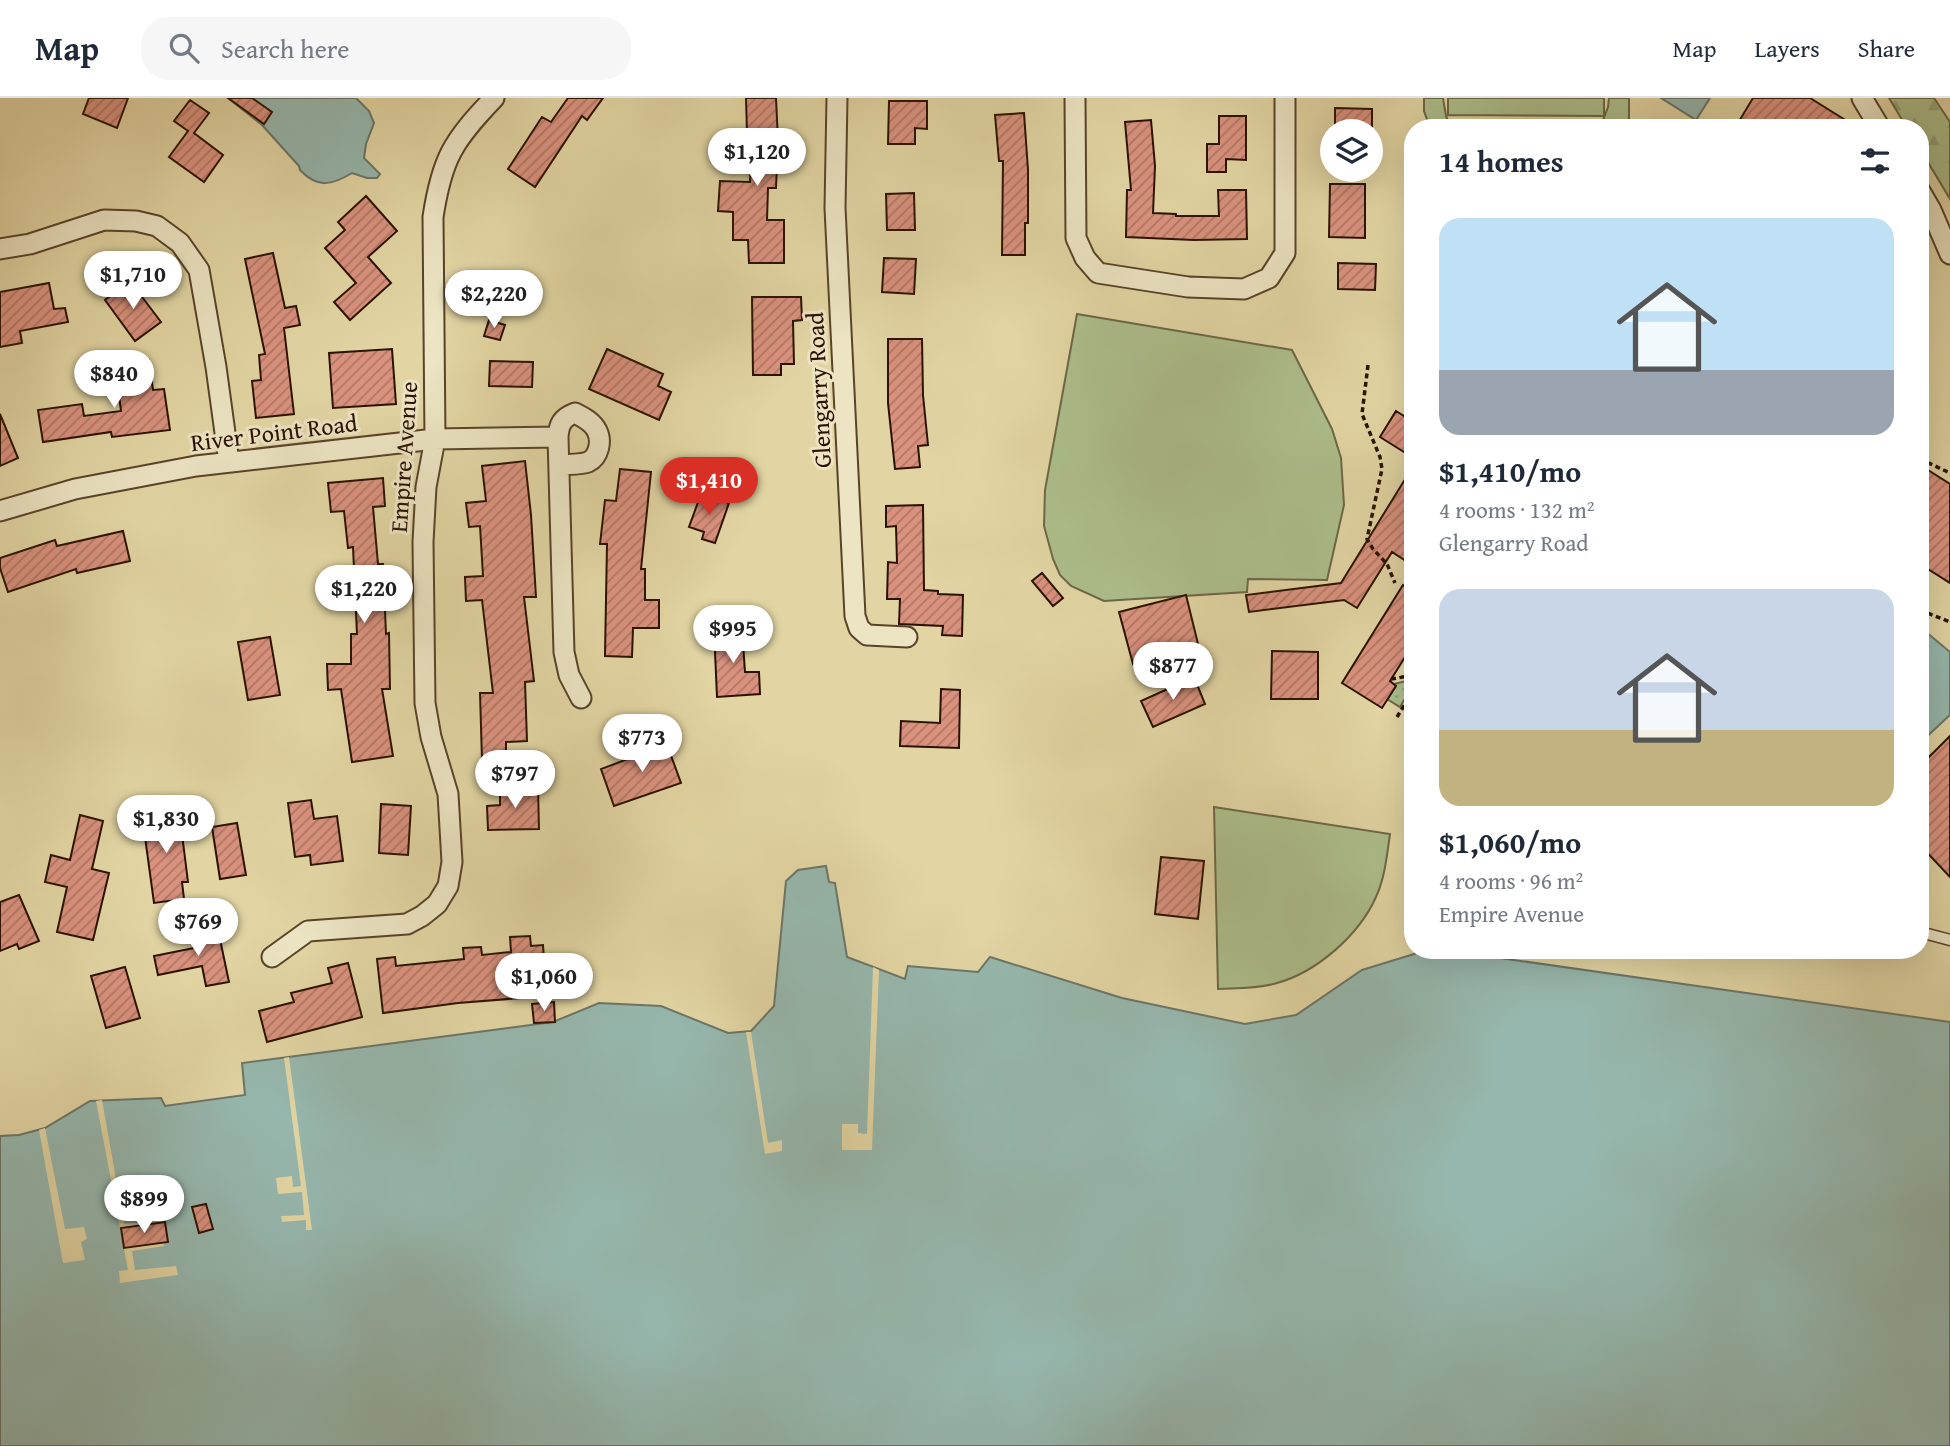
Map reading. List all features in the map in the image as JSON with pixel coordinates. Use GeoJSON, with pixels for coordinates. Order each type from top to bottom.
{"type":"FeatureCollection","features":[{"type":"Feature","properties":{"kind":"street","name":"Empire Avenue"},"geometry":{"type":"LineString","coordinates":[[272,957],[308,931],[407,924],[437,904],[448,886],[452,862],[448,793],[431,737],[425,703],[423,542],[426,487],[435,439],[433,217],[444,165],[456,142],[494,98]]}},
{"type":"Feature","properties":{"kind":"street","name":"Glengarry Road"},"geometry":{"type":"LineString","coordinates":[[837,98],[835,208],[855,615],[859,628],[867,635],[907,637]]}},
{"type":"Feature","properties":{"kind":"street"},"geometry":{"type":"LineString","coordinates":[[1076,98],[1076,238],[1085,258],[1098,273],[1188,287],[1244,289],[1269,278],[1285,253],[1285,98]]}},
{"type":"Feature","properties":{"kind":"street"},"geometry":{"type":"LineString","coordinates":[[1862,98],[1875,119]]}},
{"type":"Feature","properties":{"kind":"street"},"geometry":{"type":"LineString","coordinates":[[1929,207],[1950,254]]}},
{"type":"Feature","properties":{"kind":"street"},"geometry":{"type":"LineString","coordinates":[[0,249],[30,244],[104,220],[136,220],[157,226],[180,243],[199,270],[229,463]]}},
{"type":"Feature","properties":{"kind":"street"},"geometry":{"type":"LineString","coordinates":[[559,465],[590,461],[597,454],[597,431],[587,419],[575,413],[566,416],[561,422],[558,437],[564,652],[569,675],[581,698]]}},
{"type":"Feature","properties":{"kind":"street","name":"River Point Road"},"geometry":{"type":"LineString","coordinates":[[0,511],[75,489],[196,466],[435,439],[558,437]]}},
{"type":"Feature","properties":{"kind":"lane"},"geometry":{"type":"LineString","coordinates":[[1929,934],[1950,940]]}},
{"type":"Feature","properties":{"kind":"path"},"geometry":{"type":"LineString","coordinates":[[1368,365],[1362,414],[1380,457],[1382,469],[1367,539],[1387,564],[1395,583]]}},
{"type":"Feature","properties":{"kind":"path"},"geometry":{"type":"LineString","coordinates":[[1929,463],[1950,473]]}},
{"type":"Feature","properties":{"kind":"path"},"geometry":{"type":"LineString","coordinates":[[1929,614],[1950,622]]}},
{"type":"Feature","properties":{"kind":"path"},"geometry":{"type":"LineString","coordinates":[[1391,679],[1404,677]]}},
{"type":"Feature","properties":{"kind":"path"},"geometry":{"type":"LineString","coordinates":[[1397,717],[1404,706]]}},
{"type":"Feature","properties":{"kind":"green space"},"geometry":{"type":"Polygon","coordinates":[[[1424,98],[1443,98],[1447,119],[1427,119],[1424,98]]]}},
{"type":"Feature","properties":{"kind":"green space"},"geometry":{"type":"Polygon","coordinates":[[[1448,98],[1604,98],[1604,116],[1448,115],[1448,98]]]}},
{"type":"Feature","properties":{"kind":"green space"},"geometry":{"type":"Polygon","coordinates":[[[1609,98],[1629,98],[1629,119],[1603,119],[1609,98]]]}},
{"type":"Feature","properties":{"kind":"green space"},"geometry":{"type":"Polygon","coordinates":[[[1889,98],[1934,98],[1950,122],[1950,199],[1929,164],[1929,119],[1902,119],[1889,98]]]}},
{"type":"Feature","properties":{"kind":"green space"},"geometry":{"type":"Polygon","coordinates":[[[1077,314],[1292,350],[1332,429],[1341,458],[1344,505],[1327,580],[1248,579],[1247,592],[1104,601],[1071,586],[1060,575],[1044,526],[1045,490],[1077,314]]]}},
{"type":"Feature","properties":{"kind":"green space"},"geometry":{"type":"Polygon","coordinates":[[[1404,682],[1404,700],[1400,707],[1387,699],[1396,686],[1394,684],[1404,682]]]}},
{"type":"Feature","properties":{"kind":"green space"},"geometry":{"type":"Polygon","coordinates":[[[1214,807],[1390,834],[1382,882],[1369,911],[1335,950],[1292,978],[1270,985],[1218,989],[1214,807]]]}},
{"type":"Feature","properties":{"kind":"water"},"geometry":{"type":"Polygon","coordinates":[[[228,98],[356,98],[369,111],[374,123],[364,158],[380,174],[377,178],[367,178],[352,173],[325,183],[313,180],[300,170],[262,125],[228,98]]]}},
{"type":"Feature","properties":{"kind":"water"},"geometry":{"type":"Polygon","coordinates":[[[1661,98],[1710,98],[1694,119],[1661,98]]]}},
{"type":"Feature","properties":{"kind":"water"},"geometry":{"type":"Polygon","coordinates":[[[1929,634],[1950,652],[1950,715],[1929,735],[1929,634]]]}},
{"type":"Feature","properties":{"kind":"water"},"geometry":{"type":"Polygon","coordinates":[[[826,866],[829,882],[835,883],[847,957],[905,979],[908,966],[978,972],[990,957],[1122,998],[1245,1024],[1296,1015],[1362,970],[1404,957],[1507,959],[1950,1022],[1950,1446],[0,1446],[0,1136],[19,1135],[45,1128],[90,1101],[161,1098],[165,1106],[245,1095],[242,1063],[553,1022],[599,1003],[661,1006],[728,1033],[751,1031],[774,1006],[786,881],[798,870],[826,866]]]}},
{"type":"Feature","properties":{"kind":"pier"},"geometry":{"type":"Polygon","coordinates":[[[873,967],[879,970],[872,1150],[842,1150],[842,1124],[858,1124],[858,1133],[867,1134],[873,967]]]}},
{"type":"Feature","properties":{"kind":"pier"},"geometry":{"type":"Polygon","coordinates":[[[746,1032],[751,1032],[768,1143],[782,1140],[782,1151],[765,1154],[746,1032]]]}},
{"type":"Feature","properties":{"kind":"pier"},"geometry":{"type":"Polygon","coordinates":[[[289,1057],[312,1230],[306,1230],[306,1220],[282,1222],[281,1216],[304,1215],[302,1192],[278,1194],[276,1178],[292,1176],[293,1187],[301,1186],[284,1058],[289,1057]]]}},
{"type":"Feature","properties":{"kind":"pier"},"geometry":{"type":"Polygon","coordinates":[[[102,1100],[124,1224],[163,1220],[164,1246],[132,1251],[135,1270],[176,1266],[178,1275],[120,1283],[119,1271],[128,1270],[96,1101],[102,1100]]]}},
{"type":"Feature","properties":{"kind":"pier"},"geometry":{"type":"Polygon","coordinates":[[[45,1128],[65,1229],[84,1227],[87,1239],[81,1242],[85,1260],[63,1263],[39,1130],[45,1128]]]}},
{"type":"Feature","properties":{"kind":"building"},"geometry":{"type":"Polygon","coordinates":[[[89,98],[128,98],[117,128],[83,114],[89,98]]]}},
{"type":"Feature","properties":{"kind":"building"},"geometry":{"type":"Polygon","coordinates":[[[228,98],[252,98],[272,112],[264,124],[228,98]]]}},
{"type":"Feature","properties":{"kind":"building"},"geometry":{"type":"Polygon","coordinates":[[[568,98],[603,98],[587,120],[582,116],[535,187],[508,169],[542,117],[551,122],[568,98]]]}},
{"type":"Feature","properties":{"kind":"building"},"geometry":{"type":"Polygon","coordinates":[[[746,98],[776,98],[776,188],[768,188],[767,220],[784,220],[784,263],[749,263],[748,240],[733,240],[733,212],[718,211],[720,181],[750,182],[752,133],[747,133],[746,98]]]}},
{"type":"Feature","properties":{"kind":"building"},"geometry":{"type":"Polygon","coordinates":[[[1753,98],[1810,98],[1844,119],[1740,119],[1753,98]]]}},
{"type":"Feature","properties":{"kind":"building"},"geometry":{"type":"Polygon","coordinates":[[[190,100],[209,113],[194,133],[223,155],[204,182],[169,157],[188,131],[174,121],[190,100]]]}},
{"type":"Feature","properties":{"kind":"building"},"geometry":{"type":"Polygon","coordinates":[[[889,101],[927,101],[927,129],[915,128],[915,144],[888,144],[889,101]]]}},
{"type":"Feature","properties":{"kind":"building"},"geometry":{"type":"Polygon","coordinates":[[[1335,108],[1372,109],[1372,119],[1335,119],[1335,108]]]}},
{"type":"Feature","properties":{"kind":"building"},"geometry":{"type":"Polygon","coordinates":[[[1024,113],[1028,170],[1025,255],[1002,255],[1003,161],[999,161],[995,115],[1024,113]]]}},
{"type":"Feature","properties":{"kind":"building"},"geometry":{"type":"Polygon","coordinates":[[[1219,116],[1246,116],[1246,160],[1226,159],[1226,172],[1207,172],[1207,144],[1219,144],[1219,116]]]}},
{"type":"Feature","properties":{"kind":"building"},"geometry":{"type":"Polygon","coordinates":[[[1151,120],[1155,166],[1153,213],[1219,216],[1218,190],[1246,190],[1247,239],[1126,237],[1127,190],[1131,190],[1125,122],[1151,120]]]}},
{"type":"Feature","properties":{"kind":"building"},"geometry":{"type":"Polygon","coordinates":[[[1330,184],[1365,184],[1365,238],[1329,237],[1330,184]]]}},
{"type":"Feature","properties":{"kind":"building"},"geometry":{"type":"Polygon","coordinates":[[[914,193],[915,230],[887,230],[886,194],[914,193]]]}},
{"type":"Feature","properties":{"kind":"building"},"geometry":{"type":"Polygon","coordinates":[[[366,196],[397,231],[368,257],[391,283],[350,320],[334,302],[356,283],[325,248],[345,230],[338,222],[366,196]]]}},
{"type":"Feature","properties":{"kind":"building"},"geometry":{"type":"Polygon","coordinates":[[[273,253],[285,308],[296,306],[300,325],[284,328],[294,414],[256,418],[252,381],[261,380],[259,355],[265,354],[245,259],[273,253]]]}},
{"type":"Feature","properties":{"kind":"building"},"geometry":{"type":"Polygon","coordinates":[[[884,258],[916,259],[914,294],[882,292],[884,258]]]}},
{"type":"Feature","properties":{"kind":"building"},"geometry":{"type":"Polygon","coordinates":[[[1338,263],[1376,264],[1375,290],[1338,289],[1338,263]]]}},
{"type":"Feature","properties":{"kind":"building"},"geometry":{"type":"Polygon","coordinates":[[[130,281],[161,322],[135,341],[105,300],[130,281]]]}},
{"type":"Feature","properties":{"kind":"building"},"geometry":{"type":"Polygon","coordinates":[[[49,283],[54,309],[65,308],[68,322],[20,331],[22,343],[0,347],[0,292],[49,283]]]}},
{"type":"Feature","properties":{"kind":"building"},"geometry":{"type":"Polygon","coordinates":[[[752,297],[801,297],[802,320],[793,321],[794,364],[781,364],[781,375],[753,375],[752,297]]]}},
{"type":"Feature","properties":{"kind":"building"},"geometry":{"type":"Polygon","coordinates":[[[489,320],[505,325],[500,340],[484,336],[489,320]]]}},
{"type":"Feature","properties":{"kind":"building"},"geometry":{"type":"Polygon","coordinates":[[[888,339],[922,339],[923,395],[928,445],[918,446],[920,467],[895,469],[888,403],[888,339]]]}},
{"type":"Feature","properties":{"kind":"building"},"geometry":{"type":"Polygon","coordinates":[[[392,349],[396,404],[333,408],[329,353],[392,349]]]}},
{"type":"Feature","properties":{"kind":"building"},"geometry":{"type":"Polygon","coordinates":[[[607,349],[663,374],[658,386],[671,392],[659,420],[589,389],[607,349]]]}},
{"type":"Feature","properties":{"kind":"building"},"geometry":{"type":"Polygon","coordinates":[[[149,360],[153,390],[164,389],[170,430],[112,437],[111,432],[43,442],[38,410],[82,404],[84,416],[121,411],[115,365],[149,360]]]}},
{"type":"Feature","properties":{"kind":"building"},"geometry":{"type":"Polygon","coordinates":[[[490,361],[533,362],[532,387],[489,386],[490,361]]]}},
{"type":"Feature","properties":{"kind":"building"},"geometry":{"type":"Polygon","coordinates":[[[1396,411],[1404,416],[1404,452],[1380,437],[1396,411]]]}},
{"type":"Feature","properties":{"kind":"building"},"geometry":{"type":"Polygon","coordinates":[[[0,414],[18,458],[0,466],[0,414]]]}},
{"type":"Feature","properties":{"kind":"building"},"geometry":{"type":"Polygon","coordinates":[[[525,461],[536,597],[524,597],[534,681],[525,682],[527,741],[506,742],[506,760],[482,760],[480,693],[493,693],[482,600],[466,601],[465,577],[483,576],[480,526],[469,527],[466,503],[486,501],[482,466],[525,461]]]}},
{"type":"Feature","properties":{"kind":"building"},"geometry":{"type":"Polygon","coordinates":[[[620,469],[651,472],[641,569],[645,569],[645,600],[659,600],[659,628],[633,628],[632,657],[605,656],[607,544],[600,544],[605,500],[616,501],[620,469]]]}},
{"type":"Feature","properties":{"kind":"building"},"geometry":{"type":"Polygon","coordinates":[[[1929,471],[1950,484],[1950,583],[1929,570],[1929,471]]]}},
{"type":"Feature","properties":{"kind":"building"},"geometry":{"type":"Polygon","coordinates":[[[383,478],[385,506],[373,507],[378,564],[383,564],[386,634],[389,633],[390,689],[382,689],[393,756],[352,762],[341,689],[328,690],[327,664],[351,664],[351,634],[357,634],[353,547],[348,548],[344,511],[331,512],[328,483],[383,478]]]}},
{"type":"Feature","properties":{"kind":"building"},"geometry":{"type":"Polygon","coordinates":[[[1404,481],[1404,560],[1392,552],[1357,608],[1344,600],[1249,612],[1246,595],[1341,583],[1404,481]]]}},
{"type":"Feature","properties":{"kind":"building"},"geometry":{"type":"Polygon","coordinates":[[[701,494],[729,503],[715,543],[702,539],[704,532],[689,527],[701,494]]]}},
{"type":"Feature","properties":{"kind":"building"},"geometry":{"type":"Polygon","coordinates":[[[923,505],[924,590],[938,591],[938,594],[963,595],[962,636],[942,635],[943,626],[899,624],[900,599],[887,599],[888,562],[897,563],[896,526],[886,527],[886,506],[923,505]]]}},
{"type":"Feature","properties":{"kind":"building"},"geometry":{"type":"Polygon","coordinates":[[[123,531],[130,561],[77,573],[76,569],[8,592],[0,568],[0,558],[55,540],[57,546],[123,531]]]}},
{"type":"Feature","properties":{"kind":"building"},"geometry":{"type":"Polygon","coordinates":[[[1042,573],[1063,598],[1053,606],[1032,581],[1042,573]]]}},
{"type":"Feature","properties":{"kind":"building"},"geometry":{"type":"Polygon","coordinates":[[[1403,585],[1404,659],[1390,681],[1396,686],[1382,708],[1342,683],[1403,585]]]}},
{"type":"Feature","properties":{"kind":"building"},"geometry":{"type":"Polygon","coordinates":[[[1186,595],[1199,648],[1133,664],[1119,612],[1186,595]]]}},
{"type":"Feature","properties":{"kind":"building"},"geometry":{"type":"Polygon","coordinates":[[[742,628],[745,672],[759,672],[760,694],[717,697],[714,629],[742,628]]]}},
{"type":"Feature","properties":{"kind":"building"},"geometry":{"type":"Polygon","coordinates":[[[270,637],[280,695],[248,700],[238,642],[270,637]]]}},
{"type":"Feature","properties":{"kind":"building"},"geometry":{"type":"Polygon","coordinates":[[[1272,651],[1318,652],[1318,699],[1271,699],[1272,651]]]}},
{"type":"Feature","properties":{"kind":"building"},"geometry":{"type":"Polygon","coordinates":[[[1194,677],[1205,704],[1153,727],[1141,701],[1194,677]]]}},
{"type":"Feature","properties":{"kind":"building"},"geometry":{"type":"Polygon","coordinates":[[[941,689],[960,690],[959,748],[900,746],[901,721],[940,723],[941,689]]]}},
{"type":"Feature","properties":{"kind":"building"},"geometry":{"type":"Polygon","coordinates":[[[1950,736],[1950,877],[1929,855],[1929,757],[1950,736]]]}},
{"type":"Feature","properties":{"kind":"building"},"geometry":{"type":"Polygon","coordinates":[[[665,739],[681,783],[614,806],[601,769],[644,753],[642,748],[665,739]]]}},
{"type":"Feature","properties":{"kind":"building"},"geometry":{"type":"Polygon","coordinates":[[[500,788],[538,788],[539,829],[488,830],[487,806],[500,805],[500,788]]]}},
{"type":"Feature","properties":{"kind":"building"},"geometry":{"type":"Polygon","coordinates":[[[311,800],[314,819],[337,816],[343,861],[311,865],[310,855],[295,857],[288,803],[311,800]]]}},
{"type":"Feature","properties":{"kind":"building"},"geometry":{"type":"Polygon","coordinates":[[[381,804],[411,806],[408,855],[379,853],[381,804]]]}},
{"type":"Feature","properties":{"kind":"building"},"geometry":{"type":"Polygon","coordinates":[[[179,810],[188,882],[182,882],[184,899],[154,903],[142,815],[179,810]]]}},
{"type":"Feature","properties":{"kind":"building"},"geometry":{"type":"Polygon","coordinates":[[[80,815],[103,821],[92,869],[109,873],[93,940],[57,932],[67,887],[45,882],[51,855],[70,860],[80,815]]]}},
{"type":"Feature","properties":{"kind":"building"},"geometry":{"type":"Polygon","coordinates":[[[237,823],[246,875],[220,879],[212,827],[237,823]]]}},
{"type":"Feature","properties":{"kind":"building"},"geometry":{"type":"Polygon","coordinates":[[[1161,857],[1204,861],[1198,919],[1155,914],[1161,857]]]}},
{"type":"Feature","properties":{"kind":"building"},"geometry":{"type":"Polygon","coordinates":[[[19,895],[39,941],[19,949],[17,944],[0,951],[0,902],[19,895]]]}},
{"type":"Feature","properties":{"kind":"building"},"geometry":{"type":"Polygon","coordinates":[[[217,925],[229,982],[206,986],[202,966],[158,975],[154,956],[199,947],[195,929],[217,925]]]}},
{"type":"Feature","properties":{"kind":"building"},"geometry":{"type":"Polygon","coordinates":[[[530,936],[531,946],[543,945],[545,972],[519,974],[521,998],[383,1013],[377,959],[395,957],[396,966],[464,959],[463,948],[481,947],[482,955],[511,952],[510,937],[530,936]]]}},
{"type":"Feature","properties":{"kind":"building"},"geometry":{"type":"Polygon","coordinates":[[[348,963],[362,1017],[267,1042],[259,1011],[294,1002],[291,993],[332,983],[328,968],[348,963]]]}},
{"type":"Feature","properties":{"kind":"building"},"geometry":{"type":"Polygon","coordinates":[[[125,967],[140,1018],[106,1028],[91,976],[125,967]]]}},
{"type":"Feature","properties":{"kind":"building"},"geometry":{"type":"Polygon","coordinates":[[[554,1002],[555,1022],[534,1023],[532,1004],[554,1002]]]}},
{"type":"Feature","properties":{"kind":"building"},"geometry":{"type":"Polygon","coordinates":[[[206,1204],[213,1229],[199,1233],[192,1207],[206,1204]]]}},
{"type":"Feature","properties":{"kind":"building"},"geometry":{"type":"Polygon","coordinates":[[[165,1222],[168,1242],[124,1248],[121,1228],[165,1222]]]}}]}
